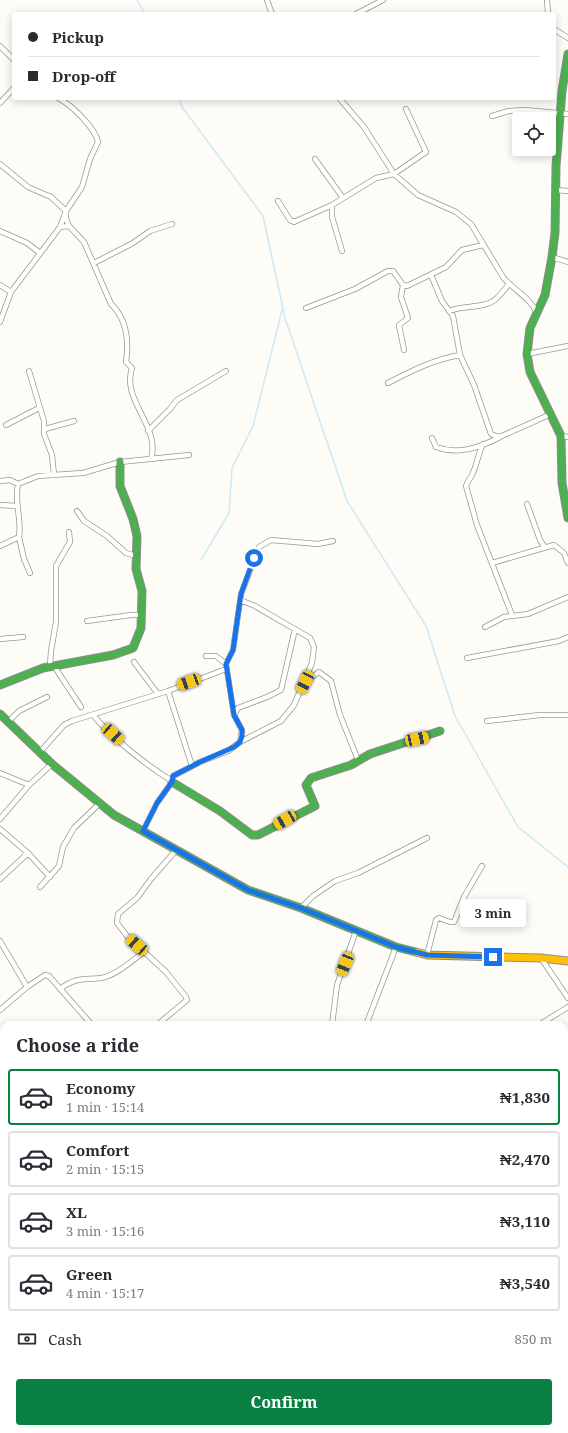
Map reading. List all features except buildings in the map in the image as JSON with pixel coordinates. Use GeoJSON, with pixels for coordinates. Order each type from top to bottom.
{"type":"FeatureCollection","features":[{"type":"Feature","properties":{"kind":"street"},"geometry":{"type":"LineString","coordinates":[[267,0],[271,12]]}},
{"type":"Feature","properties":{"kind":"street"},"geometry":{"type":"LineString","coordinates":[[360,12],[383,0]]}},
{"type":"Feature","properties":{"kind":"street"},"geometry":{"type":"LineString","coordinates":[[547,0],[548,12]]}},
{"type":"Feature","properties":{"kind":"street"},"geometry":{"type":"LineString","coordinates":[[556,31],[568,38]]}},
{"type":"Feature","properties":{"kind":"street"},"geometry":{"type":"LineString","coordinates":[[0,46],[12,58]]}},
{"type":"Feature","properties":{"kind":"street"},"geometry":{"type":"LineString","coordinates":[[568,54],[564,114],[555,190],[555,233],[552,257],[544,295],[530,328],[527,354],[530,372],[564,437],[562,482],[568,517]]}},
{"type":"Feature","properties":{"kind":"street"},"geometry":{"type":"LineString","coordinates":[[0,103],[12,90]]}},
{"type":"Feature","properties":{"kind":"street"},"geometry":{"type":"LineString","coordinates":[[0,322],[11,292],[60,227],[66,211],[82,187],[90,159],[98,142],[94,132],[68,103],[62,100]]}},
{"type":"Feature","properties":{"kind":"street"},"geometry":{"type":"LineString","coordinates":[[341,100],[364,127],[394,174],[418,195],[465,217],[509,284],[534,305],[537,313]]}},
{"type":"Feature","properties":{"kind":"street"},"geometry":{"type":"LineString","coordinates":[[278,200],[290,220],[294,222],[332,205],[376,178],[394,174],[426,152],[406,109]]}},
{"type":"Feature","properties":{"kind":"street"},"geometry":{"type":"LineString","coordinates":[[492,116],[509,111],[525,110],[564,114]]}},
{"type":"Feature","properties":{"kind":"street"},"geometry":{"type":"LineString","coordinates":[[315,159],[343,198]]}},
{"type":"Feature","properties":{"kind":"street"},"geometry":{"type":"LineString","coordinates":[[0,164],[28,186],[51,197],[66,211],[66,219],[69,226],[84,242],[111,304],[119,311],[124,322],[128,348],[126,362],[132,368],[129,377],[130,388],[148,425],[153,448],[151,459]]}},
{"type":"Feature","properties":{"kind":"street"},"geometry":{"type":"LineString","coordinates":[[555,190],[568,191]]}},
{"type":"Feature","properties":{"kind":"street"},"geometry":{"type":"LineString","coordinates":[[332,205],[332,217],[342,251]]}},
{"type":"Feature","properties":{"kind":"street"},"geometry":{"type":"LineString","coordinates":[[94,263],[133,243],[150,231],[172,224]]}},
{"type":"Feature","properties":{"kind":"street"},"geometry":{"type":"LineString","coordinates":[[60,227],[69,226]]}},
{"type":"Feature","properties":{"kind":"street"},"geometry":{"type":"LineString","coordinates":[[0,231],[27,243],[40,252]]}},
{"type":"Feature","properties":{"kind":"street"},"geometry":{"type":"LineString","coordinates":[[403,285],[406,286],[446,267],[462,250],[483,245]]}},
{"type":"Feature","properties":{"kind":"street"},"geometry":{"type":"LineString","coordinates":[[552,257],[568,262]]}},
{"type":"Feature","properties":{"kind":"street"},"geometry":{"type":"LineString","coordinates":[[306,308],[355,289],[388,271],[394,271],[403,285],[401,297],[408,318],[399,325],[404,350]]}},
{"type":"Feature","properties":{"kind":"street"},"geometry":{"type":"LineString","coordinates":[[431,275],[438,293],[454,320],[460,355],[474,385],[491,434],[502,436]]}},
{"type":"Feature","properties":{"kind":"street"},"geometry":{"type":"LineString","coordinates":[[449,311],[457,308],[486,304],[495,299],[509,284]]}},
{"type":"Feature","properties":{"kind":"street"},"geometry":{"type":"LineString","coordinates":[[0,285],[11,292]]}},
{"type":"Feature","properties":{"kind":"street"},"geometry":{"type":"LineString","coordinates":[[527,354],[568,346]]}},
{"type":"Feature","properties":{"kind":"street"},"geometry":{"type":"LineString","coordinates":[[388,383],[418,368],[443,359],[460,355]]}},
{"type":"Feature","properties":{"kind":"street"},"geometry":{"type":"LineString","coordinates":[[30,371],[39,408],[44,420],[44,434],[52,455],[54,475]]}},
{"type":"Feature","properties":{"kind":"street"},"geometry":{"type":"LineString","coordinates":[[148,430],[170,409],[177,400],[226,371]]}},
{"type":"Feature","properties":{"kind":"street"},"geometry":{"type":"LineString","coordinates":[[6,425],[39,408]]}},
{"type":"Feature","properties":{"kind":"street"},"geometry":{"type":"LineString","coordinates":[[432,438],[436,447],[455,451],[473,448],[551,414]]}},
{"type":"Feature","properties":{"kind":"street"},"geometry":{"type":"LineString","coordinates":[[45,429],[74,421]]}},
{"type":"Feature","properties":{"kind":"street"},"geometry":{"type":"LineString","coordinates":[[483,444],[477,457],[472,476],[468,480],[466,486],[477,525],[512,615]]}},
{"type":"Feature","properties":{"kind":"street"},"geometry":{"type":"LineString","coordinates":[[30,573],[19,537],[21,529],[16,492],[18,484],[30,478],[83,473],[120,462],[190,455]]}},
{"type":"Feature","properties":{"kind":"street"},"geometry":{"type":"LineString","coordinates":[[0,685],[52,666],[112,655],[133,648],[141,628],[142,591],[136,569],[136,536],[133,519],[120,486],[120,462]]}},
{"type":"Feature","properties":{"kind":"street"},"geometry":{"type":"LineString","coordinates":[[0,481],[10,480],[18,484]]}},
{"type":"Feature","properties":{"kind":"street"},"geometry":{"type":"LineString","coordinates":[[527,504],[540,540],[544,546]]}},
{"type":"Feature","properties":{"kind":"street"},"geometry":{"type":"LineString","coordinates":[[0,505],[17,506]]}},
{"type":"Feature","properties":{"kind":"street"},"geometry":{"type":"LineString","coordinates":[[77,511],[84,521],[107,536],[126,553],[136,556]]}},
{"type":"Feature","properties":{"kind":"street"},"geometry":{"type":"LineString","coordinates":[[69,532],[70,542],[56,566],[56,622],[51,651],[52,666],[81,707]]}},
{"type":"Feature","properties":{"kind":"street"},"geometry":{"type":"LineString","coordinates":[[0,546],[19,537]]}},
{"type":"Feature","properties":{"kind":"street"},"geometry":{"type":"LineString","coordinates":[[240,742],[242,730],[234,715],[226,667],[233,650],[240,600],[249,570],[259,547],[271,540],[318,544],[333,541]]}},
{"type":"Feature","properties":{"kind":"street"},"geometry":{"type":"LineString","coordinates":[[492,563],[544,546],[554,545],[564,553],[568,563]]}},
{"type":"Feature","properties":{"kind":"street"},"geometry":{"type":"LineString","coordinates":[[485,627],[504,617],[528,614],[568,597]]}},
{"type":"Feature","properties":{"kind":"street"},"geometry":{"type":"LineString","coordinates":[[143,831],[157,803],[172,782],[173,776],[192,766],[228,751],[240,742],[281,721],[294,705],[305,682],[312,663],[314,647],[310,638],[255,606],[240,600]]}},
{"type":"Feature","properties":{"kind":"street"},"geometry":{"type":"LineString","coordinates":[[86,621],[141,615]]}},
{"type":"Feature","properties":{"kind":"street"},"geometry":{"type":"LineString","coordinates":[[234,715],[238,708],[281,690],[295,629]]}},
{"type":"Feature","properties":{"kind":"street"},"geometry":{"type":"LineString","coordinates":[[0,639],[22,637]]}},
{"type":"Feature","properties":{"kind":"street"},"geometry":{"type":"LineString","coordinates":[[467,658],[559,641],[568,637]]}},
{"type":"Feature","properties":{"kind":"street"},"geometry":{"type":"LineString","coordinates":[[206,656],[216,656],[226,667]]}},
{"type":"Feature","properties":{"kind":"street"},"geometry":{"type":"LineString","coordinates":[[134,662],[158,694]]}},
{"type":"Feature","properties":{"kind":"street"},"geometry":{"type":"LineString","coordinates":[[40,752],[64,725],[93,714],[168,691],[226,667]]}},
{"type":"Feature","properties":{"kind":"street"},"geometry":{"type":"LineString","coordinates":[[305,682],[319,672],[330,681],[340,715],[358,760]]}},
{"type":"Feature","properties":{"kind":"street"},"geometry":{"type":"LineString","coordinates":[[168,691],[192,766]]}},
{"type":"Feature","properties":{"kind":"street"},"geometry":{"type":"LineString","coordinates":[[9,721],[19,711],[47,697]]}},
{"type":"Feature","properties":{"kind":"street"},"geometry":{"type":"LineString","coordinates":[[0,714],[52,764],[114,815],[248,890],[301,908],[396,947],[427,955],[541,958],[568,961]]}},
{"type":"Feature","properties":{"kind":"street"},"geometry":{"type":"LineString","coordinates":[[93,714],[102,725],[125,745],[172,782],[220,811],[252,835],[258,835],[314,806],[306,785],[311,778],[345,767],[370,754],[440,731]]}},
{"type":"Feature","properties":{"kind":"street"},"geometry":{"type":"LineString","coordinates":[[487,721],[540,715],[568,715]]}},
{"type":"Feature","properties":{"kind":"street"},"geometry":{"type":"LineString","coordinates":[[0,819],[29,785],[52,764]]}},
{"type":"Feature","properties":{"kind":"street"},"geometry":{"type":"LineString","coordinates":[[0,772],[29,785]]}},
{"type":"Feature","properties":{"kind":"street"},"geometry":{"type":"LineString","coordinates":[[40,887],[59,866],[63,847],[74,828],[99,804]]}},
{"type":"Feature","properties":{"kind":"street"},"geometry":{"type":"LineString","coordinates":[[0,829],[28,853],[50,877]]}},
{"type":"Feature","properties":{"kind":"street"},"geometry":{"type":"LineString","coordinates":[[301,908],[313,896],[335,881],[358,873],[427,838]]}},
{"type":"Feature","properties":{"kind":"street"},"geometry":{"type":"LineString","coordinates":[[162,1021],[188,1000],[166,972],[144,952],[117,922],[118,916],[122,910],[137,898],[177,849]]}},
{"type":"Feature","properties":{"kind":"street"},"geometry":{"type":"LineString","coordinates":[[0,879],[28,853]]}},
{"type":"Feature","properties":{"kind":"street"},"geometry":{"type":"LineString","coordinates":[[427,955],[436,920],[439,918],[454,922],[464,898],[482,866]]}},
{"type":"Feature","properties":{"kind":"street"},"geometry":{"type":"LineString","coordinates":[[332,1021],[337,985],[356,931]]}},
{"type":"Feature","properties":{"kind":"street"},"geometry":{"type":"LineString","coordinates":[[0,941],[27,987]]}},
{"type":"Feature","properties":{"kind":"street"},"geometry":{"type":"LineString","coordinates":[[368,1021],[396,947]]}},
{"type":"Feature","properties":{"kind":"street"},"geometry":{"type":"LineString","coordinates":[[60,989],[69,983],[87,978],[103,977],[114,973],[144,952]]}},
{"type":"Feature","properties":{"kind":"street"},"geometry":{"type":"LineString","coordinates":[[541,958],[568,998]]}},
{"type":"Feature","properties":{"kind":"street"},"geometry":{"type":"LineString","coordinates":[[0,1010],[27,987],[45,975],[49,976],[88,1021]]}},
{"type":"Feature","properties":{"kind":"street"},"geometry":{"type":"LineString","coordinates":[[546,1021],[568,1007]]}},
{"type":"Feature","properties":{"kind":"waterway"},"geometry":{"type":"LineString","coordinates":[[137,0],[144,12]]}},
{"type":"Feature","properties":{"kind":"waterway"},"geometry":{"type":"LineString","coordinates":[[180,100],[182,107],[263,216],[285,318],[347,501],[426,626],[455,716],[518,827],[568,867]]}},
{"type":"Feature","properties":{"kind":"waterway"},"geometry":{"type":"LineString","coordinates":[[201,560],[229,513],[232,468],[253,426],[282,310]]}},
{"type":"Feature","properties":{"kind":"traffic: fast"},"geometry":{"type":"LineString","coordinates":[[568,54],[562,91],[556,166],[555,233],[552,257],[545,295],[530,328],[527,354],[530,372],[561,436],[562,483],[568,518]]}},
{"type":"Feature","properties":{"kind":"traffic: fast"},"geometry":{"type":"LineString","coordinates":[[0,685],[43,668],[113,655],[133,648],[141,628],[142,591],[136,569],[137,536],[133,519],[120,486],[120,462]]}},
{"type":"Feature","properties":{"kind":"traffic: fast"},"geometry":{"type":"LineString","coordinates":[[0,714],[52,764],[114,815],[248,890],[301,908],[396,947],[416,952]]}},
{"type":"Feature","properties":{"kind":"traffic: fast"},"geometry":{"type":"LineString","coordinates":[[172,782],[220,811],[252,835],[258,835],[315,806],[306,785],[311,778],[351,765],[370,754],[440,731]]}},
{"type":"Feature","properties":{"kind":"traffic: slow"},"geometry":{"type":"LineString","coordinates":[[416,952],[427,955],[541,958],[568,961]]}},
{"type":"Feature","properties":{"kind":"route"},"geometry":{"type":"LineString","coordinates":[[254,558],[241,594],[236,618],[233,650],[226,664],[234,715],[242,730],[240,742],[228,751],[200,762],[173,776],[172,782],[157,803],[143,831],[248,890],[279,902],[301,908],[396,947],[427,955],[493,957]]}}]}
